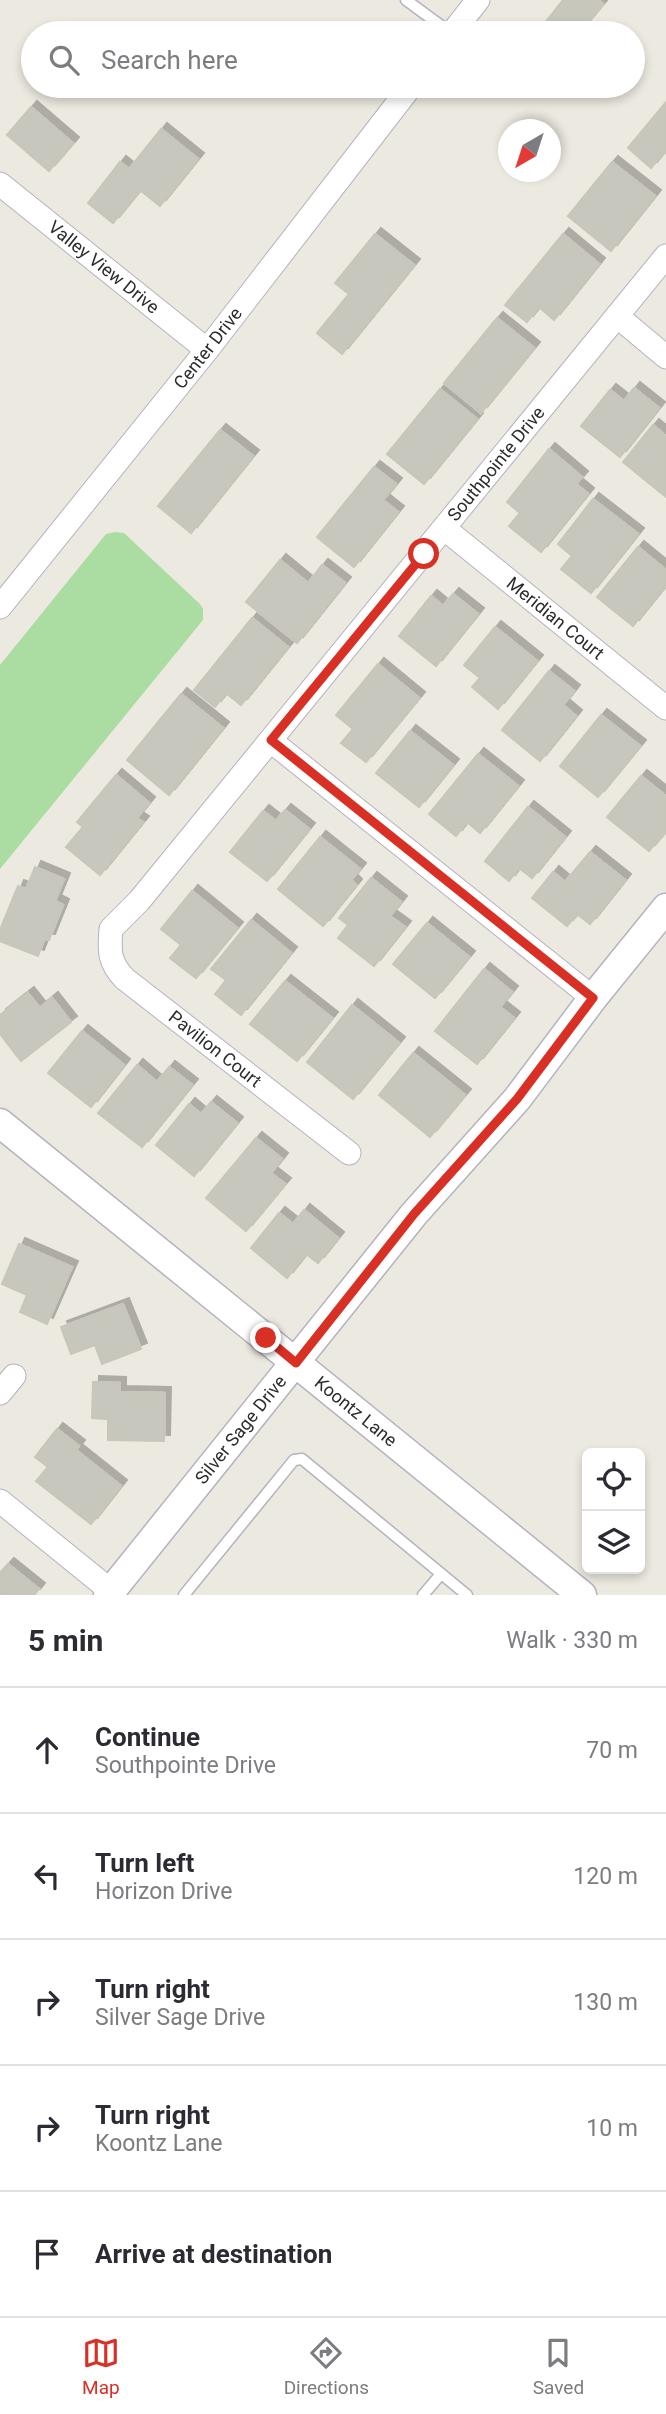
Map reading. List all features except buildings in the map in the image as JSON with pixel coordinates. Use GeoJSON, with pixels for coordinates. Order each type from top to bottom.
{"type":"FeatureCollection","features":[{"type":"Feature","properties":{"kind":"street"},"geometry":{"type":"LineString","coordinates":[[461,21],[478,0]]}},
{"type":"Feature","properties":{"kind":"street","name":"Center Drive"},"geometry":{"type":"LineString","coordinates":[[0,607],[207,350],[402,98]]}},
{"type":"Feature","properties":{"kind":"street","name":"Valley View Drive"},"geometry":{"type":"LineString","coordinates":[[0,184],[207,350]]}},
{"type":"Feature","properties":{"kind":"street","name":"Southpointe Drive"},"geometry":{"type":"LineString","coordinates":[[111,929],[139,901],[666,256]]}},
{"type":"Feature","properties":{"kind":"street"},"geometry":{"type":"LineString","coordinates":[[617,316],[666,357]]}},
{"type":"Feature","properties":{"kind":"street","name":"Meridian Court"},"geometry":{"type":"LineString","coordinates":[[445,528],[666,708]]}},
{"type":"Feature","properties":{"kind":"street"},"geometry":{"type":"LineString","coordinates":[[271,740],[593,998]]}},
{"type":"Feature","properties":{"kind":"street","name":"Silver Sage Drive"},"geometry":{"type":"LineString","coordinates":[[110,1593],[414,1214],[517,1099],[593,998],[666,908]]}},
{"type":"Feature","properties":{"kind":"street","name":"Pavilion Court"},"geometry":{"type":"LineString","coordinates":[[111,929],[111,959],[114,968],[125,979],[349,1153]]}},
{"type":"Feature","properties":{"kind":"street","name":"Koontz Lane"},"geometry":{"type":"LineString","coordinates":[[0,1123],[582,1595]]}},
{"type":"Feature","properties":{"kind":"street"},"geometry":{"type":"LineString","coordinates":[[0,1501],[110,1593]]}},
{"type":"Feature","properties":{"kind":"lane"},"geometry":{"type":"LineString","coordinates":[[406,0],[435,21]]}},
{"type":"Feature","properties":{"kind":"lane"},"geometry":{"type":"LineString","coordinates":[[184,1595],[294,1460],[302,1459],[467,1595]]}},
{"type":"Feature","properties":{"kind":"lane"},"geometry":{"type":"LineString","coordinates":[[423,1595],[441,1574]]}},
{"type":"Feature","properties":{"kind":"green space"},"geometry":{"type":"Polygon","coordinates":[[[124,533],[200,604],[203,620],[0,869],[0,665],[106,534],[124,533]]]}},
{"type":"Feature","properties":{"kind":"route"},"geometry":{"type":"LineString","coordinates":[[266,1338],[296,1363],[414,1214],[517,1099],[593,998],[271,740],[424,554]]}}]}
